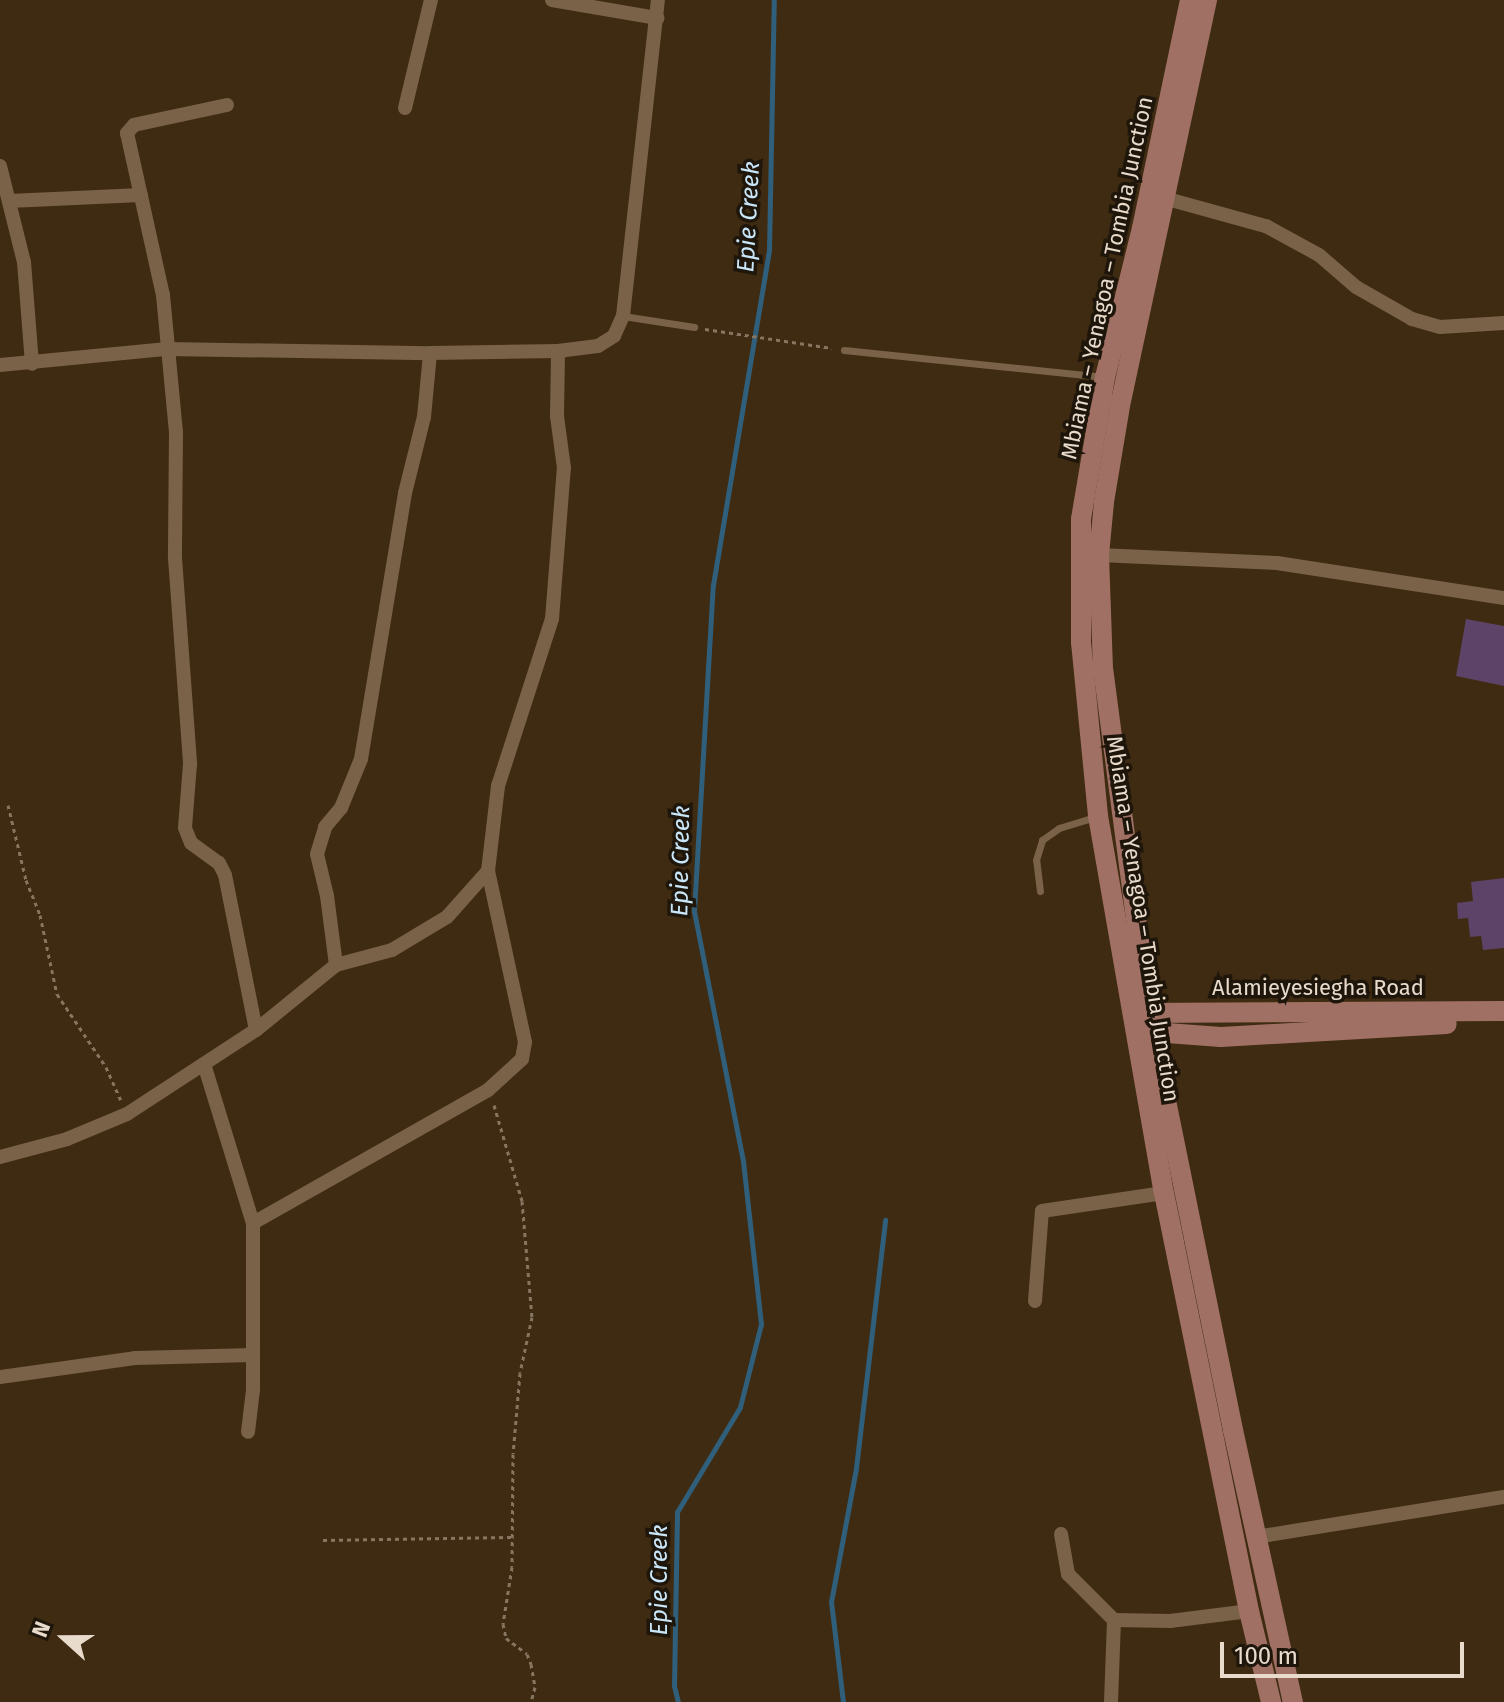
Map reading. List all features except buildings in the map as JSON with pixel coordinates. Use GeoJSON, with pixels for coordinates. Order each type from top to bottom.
{"type":"FeatureCollection","features":[{"type":"Feature","properties":{"kind":"main road","name":"Mbiama – Yenagoa – Tombia Junction"},"geometry":{"type":"LineString","coordinates":[[1190,0],[1142,228],[1105,377],[1081,519],[1081,642],[1098,816],[1293,1702]]}},
{"type":"Feature","properties":{"kind":"main road","name":"Mbiama – Yenagoa – Tombia Junction"},"geometry":{"type":"LineString","coordinates":[[1207,0],[1121,400],[1099,555],[1103,668],[1164,1193],[1249,1611],[1271,1702]]}},
{"type":"Feature","properties":{"kind":"main road","name":"Alamieyesiegha Road"},"geometry":{"type":"LineString","coordinates":[[1142,1022],[1504,1011]]}},
{"type":"Feature","properties":{"kind":"main road","name":"Alamieyesiegha Road"},"geometry":{"type":"LineString","coordinates":[[1142,1022],[1221,1037],[1504,1023]]}},
{"type":"Feature","properties":{"kind":"street"},"geometry":{"type":"LineString","coordinates":[[405,108],[431,0]]}},
{"type":"Feature","properties":{"kind":"street"},"geometry":{"type":"LineString","coordinates":[[552,0],[657,18]]}},
{"type":"Feature","properties":{"kind":"street"},"geometry":{"type":"LineString","coordinates":[[0,365],[167,349],[430,353],[558,351],[598,346],[614,336],[623,316],[658,0]]}},
{"type":"Feature","properties":{"kind":"street"},"geometry":{"type":"LineString","coordinates":[[227,105],[134,125],[127,133],[163,295],[176,432],[175,558],[190,764],[185,828],[191,843],[219,863],[225,875],[256,1030]]}},
{"type":"Feature","properties":{"kind":"street"},"geometry":{"type":"LineString","coordinates":[[0,166],[24,262],[32,364]]}},
{"type":"Feature","properties":{"kind":"street"},"geometry":{"type":"LineString","coordinates":[[9,201],[141,195]]}},
{"type":"Feature","properties":{"kind":"street"},"geometry":{"type":"LineString","coordinates":[[1164,198],[1266,226],[1319,255],[1356,287],[1412,319],[1440,327],[1504,323]]}},
{"type":"Feature","properties":{"kind":"street"},"geometry":{"type":"LineString","coordinates":[[253,1223],[488,1090],[522,1059],[525,1042],[488,871],[498,786],[552,619],[564,468],[557,416],[558,351]]}},
{"type":"Feature","properties":{"kind":"street"},"geometry":{"type":"LineString","coordinates":[[336,965],[327,896],[317,854],[325,827],[341,808],[361,759],[405,493],[424,417],[430,353]]}},
{"type":"Feature","properties":{"kind":"street"},"geometry":{"type":"LineString","coordinates":[[1099,555],[1277,563],[1504,598]]}},
{"type":"Feature","properties":{"kind":"street"},"geometry":{"type":"LineString","coordinates":[[0,1157],[67,1139],[127,1114],[256,1030],[336,965],[392,950],[436,923],[466,897],[488,871]]}},
{"type":"Feature","properties":{"kind":"street"},"geometry":{"type":"LineString","coordinates":[[204,1064],[253,1223],[253,1355],[248,1432]]}},
{"type":"Feature","properties":{"kind":"street"},"geometry":{"type":"LineString","coordinates":[[1035,1301],[1042,1211],[1164,1193]]}},
{"type":"Feature","properties":{"kind":"street"},"geometry":{"type":"LineString","coordinates":[[0,1377],[135,1358],[253,1355]]}},
{"type":"Feature","properties":{"kind":"street"},"geometry":{"type":"LineString","coordinates":[[1256,1537],[1504,1497]]}},
{"type":"Feature","properties":{"kind":"street"},"geometry":{"type":"LineString","coordinates":[[1061,1534],[1068,1574],[1114,1620],[1170,1621],[1249,1611]]}},
{"type":"Feature","properties":{"kind":"street"},"geometry":{"type":"LineString","coordinates":[[1111,1702],[1114,1620]]}},
{"type":"Feature","properties":{"kind":"lane"},"geometry":{"type":"LineString","coordinates":[[623,316],[694,327]]}},
{"type":"Feature","properties":{"kind":"lane"},"geometry":{"type":"LineString","coordinates":[[844,350],[1105,377]]}},
{"type":"Feature","properties":{"kind":"lane"},"geometry":{"type":"LineString","coordinates":[[1040,891],[1036,860],[1042,840],[1059,828],[1098,816]]}},
{"type":"Feature","properties":{"kind":"path"},"geometry":{"type":"LineString","coordinates":[[694,327],[844,350]]}},
{"type":"Feature","properties":{"kind":"path"},"geometry":{"type":"LineString","coordinates":[[8,805],[26,880],[40,915],[57,994],[106,1067],[127,1114]]}},
{"type":"Feature","properties":{"kind":"path"},"geometry":{"type":"LineString","coordinates":[[488,1090],[507,1142],[522,1201],[532,1317],[519,1387],[512,1567],[503,1624],[506,1638],[527,1654],[531,1664],[535,1687],[531,1702]]}},
{"type":"Feature","properties":{"kind":"path"},"geometry":{"type":"LineString","coordinates":[[323,1540],[512,1537]]}},
{"type":"Feature","properties":{"kind":"waterway","name":"Epie Creek"},"geometry":{"type":"LineString","coordinates":[[678,1702],[674,1686],[677,1512],[740,1407],[761,1324],[743,1161],[694,911],[713,585],[769,250],[774,0]]}},
{"type":"Feature","properties":{"kind":"waterway"},"geometry":{"type":"LineString","coordinates":[[843,1702],[831,1602],[856,1468],[885,1220]]}}]}
